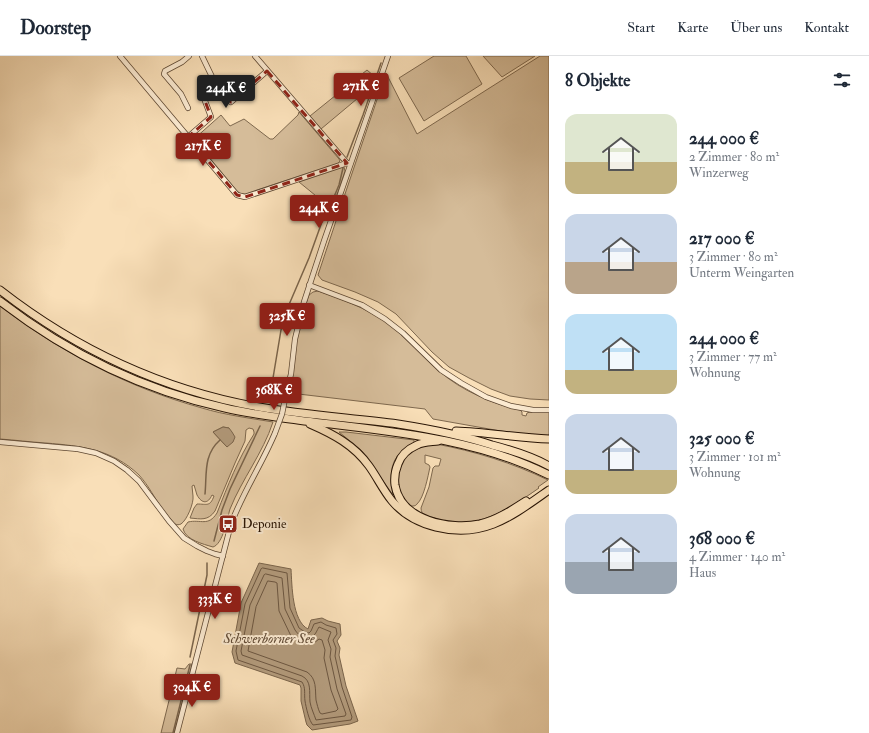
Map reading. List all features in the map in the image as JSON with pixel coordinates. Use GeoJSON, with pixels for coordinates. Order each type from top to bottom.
{"type":"FeatureCollection","features":[{"type":"Feature","properties":{"kind":"highway"},"geometry":{"type":"LineString","coordinates":[[0,290],[42,321],[112,361],[151,377],[197,393],[260,408],[398,424],[437,431],[508,449],[549,466]]}},
{"type":"Feature","properties":{"kind":"highway"},"geometry":{"type":"LineString","coordinates":[[0,301],[43,331],[97,362],[141,382],[193,400],[225,408],[305,421],[378,429],[445,440],[504,456],[549,475]]}},
{"type":"Feature","properties":{"kind":"highway"},"geometry":{"type":"LineString","coordinates":[[305,421],[334,435],[352,447],[369,466],[384,491],[393,502],[407,514],[431,526],[455,531],[470,530],[493,525],[519,511],[547,489]]}},
{"type":"Feature","properties":{"kind":"highway"},"geometry":{"type":"LineString","coordinates":[[437,431],[477,432],[549,438]]}},
{"type":"Feature","properties":{"kind":"highway"},"geometry":{"type":"LineString","coordinates":[[445,440],[424,443],[410,448],[399,460],[396,469],[394,479],[396,491],[400,500],[406,507],[423,518],[444,524],[468,526],[503,515],[547,489]]}},
{"type":"Feature","properties":{"kind":"street"},"geometry":{"type":"LineString","coordinates":[[120,56],[237,195],[241,197],[245,197],[348,163]]}},
{"type":"Feature","properties":{"kind":"street"},"geometry":{"type":"LineString","coordinates":[[188,108],[181,94],[164,74],[165,71],[182,62],[189,56]]}},
{"type":"Feature","properties":{"kind":"street"},"geometry":{"type":"LineString","coordinates":[[202,56],[215,83],[231,102],[267,70]]}},
{"type":"Feature","properties":{"kind":"street"},"geometry":{"type":"LineString","coordinates":[[255,56],[348,163]]}},
{"type":"Feature","properties":{"kind":"street"},"geometry":{"type":"LineString","coordinates":[[177,733],[229,532],[237,508],[268,448],[282,414],[291,374],[295,339],[304,302],[346,178],[348,163],[387,58],[381,56]]}},
{"type":"Feature","properties":{"kind":"street"},"geometry":{"type":"LineString","coordinates":[[188,137],[211,117],[202,93],[215,83]]}},
{"type":"Feature","properties":{"kind":"street"},"geometry":{"type":"LineString","coordinates":[[309,285],[362,305],[385,319],[404,333],[441,370],[486,397],[511,406],[533,410],[549,410]]}},
{"type":"Feature","properties":{"kind":"street"},"geometry":{"type":"LineString","coordinates":[[0,442],[78,449],[96,453],[114,461],[128,470],[139,481],[169,521],[184,538],[207,551],[223,556]]}},
{"type":"Feature","properties":{"kind":"highlighted area"},"geometry":{"type":"Polygon","coordinates":[[[267,71],[347,163],[245,197],[237,195],[188,137],[211,117],[202,93],[215,83],[231,102],[267,71]]]}},
{"type":"Feature","properties":{"kind":"shaded area"},"geometry":{"type":"Polygon","coordinates":[[[434,56],[466,56],[482,84],[424,121],[399,78],[434,56]]]}},
{"type":"Feature","properties":{"kind":"shaded area"},"geometry":{"type":"Polygon","coordinates":[[[483,56],[535,56],[502,77],[483,56]]]}},
{"type":"Feature","properties":{"kind":"shaded area"},"geometry":{"type":"Polygon","coordinates":[[[540,56],[549,56],[549,400],[510,396],[491,389],[469,378],[449,367],[432,352],[396,314],[378,302],[322,280],[318,275],[386,73],[417,134],[540,56]]]}},
{"type":"Feature","properties":{"kind":"shaded area"},"geometry":{"type":"Polygon","coordinates":[[[367,70],[374,76],[370,88],[321,129],[310,116],[367,70]]]}},
{"type":"Feature","properties":{"kind":"shaded area"},"geometry":{"type":"Polygon","coordinates":[[[299,112],[340,161],[338,163],[245,194],[241,194],[237,191],[194,139],[221,115],[230,126],[244,119],[270,139],[273,139],[298,115],[299,112]]]}},
{"type":"Feature","properties":{"kind":"shaded area"},"geometry":{"type":"Polygon","coordinates":[[[344,167],[345,171],[332,209],[299,182],[344,167]]]}},
{"type":"Feature","properties":{"kind":"shaded area"},"geometry":{"type":"Polygon","coordinates":[[[318,291],[354,304],[387,323],[401,334],[439,371],[457,385],[498,404],[520,410],[522,415],[526,416],[527,413],[530,412],[549,412],[549,436],[523,435],[433,419],[425,409],[290,393],[300,320],[309,295],[318,291]]]}},
{"type":"Feature","properties":{"kind":"shaded area"},"geometry":{"type":"Polygon","coordinates":[[[0,306],[47,339],[96,367],[122,379],[175,400],[202,408],[273,422],[264,444],[240,487],[230,509],[222,536],[213,547],[191,539],[183,529],[188,522],[204,522],[210,520],[217,513],[229,482],[254,434],[253,429],[249,428],[246,430],[245,441],[215,511],[207,518],[190,518],[197,504],[210,503],[214,496],[212,495],[209,500],[205,502],[201,500],[197,495],[194,485],[192,486],[193,499],[190,511],[186,519],[178,525],[175,524],[163,510],[139,475],[118,459],[96,450],[59,444],[0,439],[0,306]],[[223,427],[213,432],[227,447],[229,428],[223,427]]]}},
{"type":"Feature","properties":{"kind":"shaded area"},"geometry":{"type":"Polygon","coordinates":[[[339,432],[414,440],[414,443],[400,453],[393,464],[391,478],[393,495],[362,451],[339,432]]]}},
{"type":"Feature","properties":{"kind":"shaded area"},"geometry":{"type":"Polygon","coordinates":[[[436,444],[493,458],[548,480],[538,487],[539,488],[502,511],[477,521],[449,522],[427,516],[422,513],[421,508],[429,487],[433,468],[435,466],[439,466],[441,459],[425,455],[425,463],[430,467],[424,492],[415,506],[408,505],[398,490],[397,477],[400,462],[412,451],[423,445],[436,444]]]}},
{"type":"Feature","properties":{"kind":"shaded area"},"geometry":{"type":"Polygon","coordinates":[[[189,664],[192,664],[174,733],[161,733],[177,668],[185,669],[189,664]]]}},
{"type":"Feature","properties":{"kind":"water"},"geometry":{"type":"Polygon","coordinates":[[[223,427],[229,428],[235,437],[233,442],[227,447],[213,432],[223,427]]]}},
{"type":"Feature","properties":{"kind":"water","name":"Schwerborner See"},"geometry":{"type":"Polygon","coordinates":[[[259,563],[291,569],[296,611],[303,625],[308,629],[311,620],[322,618],[340,624],[341,635],[337,641],[340,648],[339,655],[346,686],[358,721],[350,724],[312,730],[306,722],[301,701],[300,685],[235,663],[232,652],[241,603],[259,563]]]}},
{"type":"Feature","properties":{"kind":"waterway"},"geometry":{"type":"LineString","coordinates":[[347,157],[381,63]]}},
{"type":"Feature","properties":{"kind":"waterway"},"geometry":{"type":"LineString","coordinates":[[331,204],[339,185],[343,168]]}},
{"type":"Feature","properties":{"kind":"waterway"},"geometry":{"type":"LineString","coordinates":[[272,384],[285,314],[327,212]]}},
{"type":"Feature","properties":{"kind":"waterway"},"geometry":{"type":"LineString","coordinates":[[214,541],[222,510],[230,489],[260,426]]}},
{"type":"Feature","properties":{"kind":"waterway"},"geometry":{"type":"LineString","coordinates":[[205,494],[208,458],[220,440]]}},
{"type":"Feature","properties":{"kind":"waterway"},"geometry":{"type":"LineString","coordinates":[[190,657],[207,575],[207,563]]}},
{"type":"Feature","properties":{"kind":"waterway"},"geometry":{"type":"LineString","coordinates":[[173,733],[190,665]]}},
{"type":"Feature","properties":{"kind":"place","name":"Deponie"},"geometry":{"type":"Point","coordinates":[228,524]}}]}
